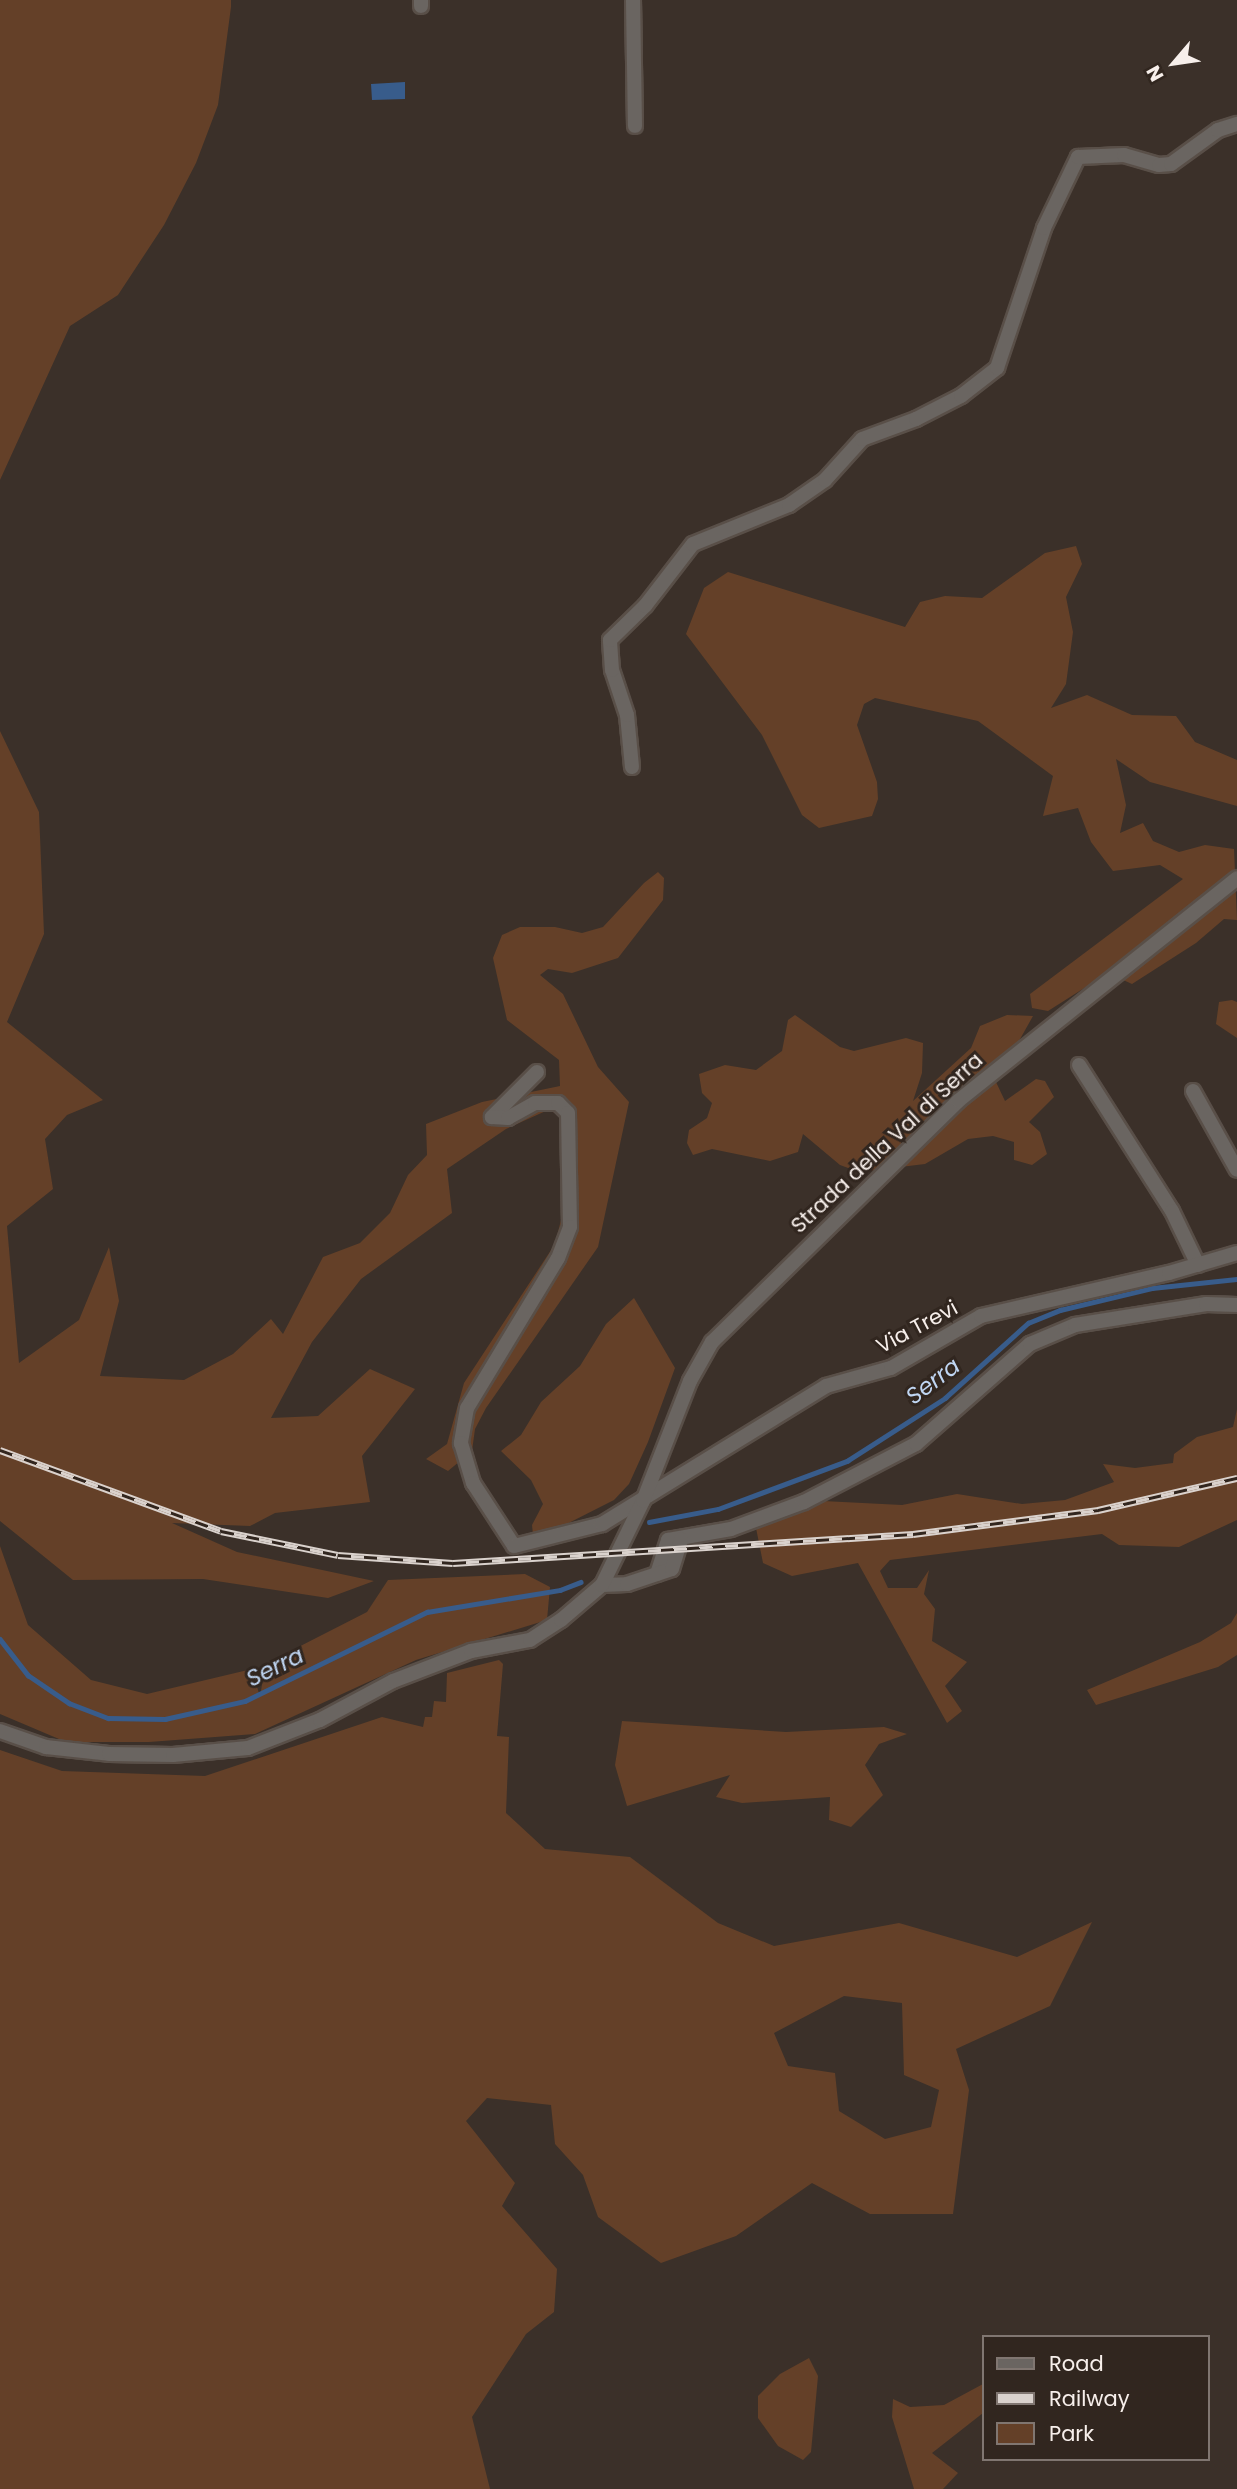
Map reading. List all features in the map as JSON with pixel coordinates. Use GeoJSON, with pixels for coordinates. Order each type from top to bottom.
{"type":"FeatureCollection","features":[{"type":"Feature","properties":{"kind":"street"},"geometry":{"type":"LineString","coordinates":[[633,0],[635,125]]}},
{"type":"Feature","properties":{"kind":"street"},"geometry":{"type":"LineString","coordinates":[[632,767],[627,715],[611,670],[610,640],[645,606],[693,544],[789,505],[825,480],[862,439],[938,407],[997,368],[1044,228],[1078,157],[1124,155],[1159,165],[1171,164],[1218,130],[1237,124]]}},
{"type":"Feature","properties":{"kind":"street","name":"Strada della Val di Serra"},"geometry":{"type":"LineString","coordinates":[[0,1731],[46,1747],[109,1754],[173,1755],[248,1748],[320,1720],[415,1672],[471,1651],[530,1640],[602,1586],[643,1501],[691,1381],[712,1342],[958,1101],[1237,878]]}},
{"type":"Feature","properties":{"kind":"street"},"geometry":{"type":"LineString","coordinates":[[1079,1065],[1172,1211],[1198,1265]]}},
{"type":"Feature","properties":{"kind":"street"},"geometry":{"type":"LineString","coordinates":[[537,1072],[492,1117],[508,1118],[535,1103],[558,1103],[568,1113],[570,1227],[558,1258],[467,1408],[461,1443],[473,1483],[514,1546],[602,1524],[643,1501]]}},
{"type":"Feature","properties":{"kind":"street"},"geometry":{"type":"LineString","coordinates":[[1193,1091],[1237,1170]]}},
{"type":"Feature","properties":{"kind":"street","name":"Via Trevi"},"geometry":{"type":"LineString","coordinates":[[643,1501],[826,1386],[891,1368],[982,1316],[1198,1265],[1237,1252]]}},
{"type":"Feature","properties":{"kind":"street"},"geometry":{"type":"LineString","coordinates":[[602,1586],[627,1584],[657,1574],[676,1563],[681,1539],[731,1529],[854,1479],[916,1444],[1030,1344],[1075,1325],[1206,1304],[1237,1305]]}},
{"type":"Feature","properties":{"kind":"green space"},"geometry":{"type":"Polygon","coordinates":[[[0,0],[231,0],[231,7],[218,105],[196,163],[164,225],[118,295],[70,326],[0,480],[0,0]]]}},
{"type":"Feature","properties":{"kind":"green space"},"geometry":{"type":"Polygon","coordinates":[[[1076,546],[1082,564],[1066,597],[1073,632],[1066,684],[1051,708],[1087,695],[1132,715],[1176,716],[1195,742],[1237,760],[1237,806],[1150,782],[1116,759],[1126,805],[1120,833],[1143,823],[1153,841],[1179,852],[1205,845],[1234,849],[1237,920],[1224,919],[1196,943],[1132,984],[1108,973],[1048,1011],[1032,1008],[1030,994],[1183,879],[1160,865],[1113,871],[1091,842],[1078,808],[1043,816],[1053,776],[978,721],[875,698],[864,704],[857,725],[877,782],[878,799],[872,816],[819,828],[802,815],[762,735],[686,634],[704,588],[728,572],[905,627],[920,602],[945,596],[982,598],[1045,553],[1076,546]]]}},
{"type":"Feature","properties":{"kind":"green space"},"geometry":{"type":"Polygon","coordinates":[[[0,731],[39,812],[44,934],[7,1022],[103,1100],[67,1115],[45,1139],[53,1189],[7,1226],[19,1363],[79,1320],[109,1247],[119,1301],[100,1376],[184,1380],[233,1354],[271,1319],[283,1334],[323,1257],[360,1243],[390,1213],[408,1175],[427,1155],[426,1124],[482,1102],[560,1086],[559,1060],[507,1020],[493,958],[502,935],[520,927],[555,927],[582,933],[603,927],[644,883],[658,872],[664,878],[663,900],[618,958],[572,973],[548,969],[540,975],[563,994],[598,1067],[629,1102],[598,1247],[486,1408],[475,1429],[472,1451],[448,1471],[426,1459],[447,1444],[464,1383],[555,1244],[561,1220],[560,1115],[548,1110],[506,1129],[447,1169],[452,1213],[361,1279],[312,1342],[271,1418],[318,1416],[370,1369],[415,1389],[362,1456],[370,1502],[275,1513],[250,1526],[172,1523],[237,1552],[374,1581],[328,1598],[203,1579],[73,1580],[0,1521],[0,731]]]}},
{"type":"Feature","properties":{"kind":"green space"},"geometry":{"type":"Polygon","coordinates":[[[1219,1002],[1237,1002],[1237,1038],[1216,1024],[1219,1002]]]}},
{"type":"Feature","properties":{"kind":"green space"},"geometry":{"type":"Polygon","coordinates":[[[795,1015],[840,1047],[854,1051],[906,1038],[923,1043],[922,1073],[913,1101],[971,1048],[980,1026],[1007,1015],[1033,1016],[996,1082],[1005,1101],[1036,1079],[1045,1081],[1054,1097],[1029,1122],[1040,1132],[1047,1154],[1032,1165],[1014,1160],[1014,1142],[993,1136],[968,1139],[925,1164],[859,1172],[840,1165],[803,1134],[798,1152],[770,1161],[712,1149],[693,1155],[687,1143],[689,1130],[707,1118],[712,1103],[702,1093],[699,1074],[725,1065],[756,1070],[782,1051],[788,1020],[795,1015]]]}},
{"type":"Feature","properties":{"kind":"green space"},"geometry":{"type":"Polygon","coordinates":[[[634,1298],[675,1368],[648,1442],[629,1484],[614,1500],[547,1534],[533,1535],[532,1525],[543,1504],[531,1480],[501,1451],[521,1435],[541,1402],[580,1366],[606,1324],[634,1298]]]}},
{"type":"Feature","properties":{"kind":"green space"},"geometry":{"type":"Polygon","coordinates":[[[1237,1409],[1237,1520],[1179,1547],[1119,1545],[1102,1534],[890,1560],[880,1571],[888,1588],[917,1588],[929,1570],[924,1594],[935,1609],[932,1641],[967,1662],[945,1686],[962,1711],[947,1723],[858,1563],[792,1576],[763,1563],[756,1528],[823,1501],[902,1505],[957,1494],[1022,1504],[1065,1500],[1114,1482],[1103,1464],[1135,1468],[1173,1463],[1174,1454],[1197,1437],[1233,1427],[1237,1409]]]}},
{"type":"Feature","properties":{"kind":"green space"},"geometry":{"type":"Polygon","coordinates":[[[0,1546],[28,1625],[91,1680],[147,1694],[252,1669],[260,1697],[264,1672],[273,1660],[367,1612],[388,1580],[525,1574],[550,1587],[547,1620],[416,1660],[255,1734],[149,1742],[66,1742],[0,1714],[0,1546]]]}},
{"type":"Feature","properties":{"kind":"green space"},"geometry":{"type":"Polygon","coordinates":[[[1237,1613],[1237,1655],[1218,1667],[1096,1705],[1087,1690],[1200,1642],[1231,1623],[1237,1613]]]}},
{"type":"Feature","properties":{"kind":"green space"},"geometry":{"type":"Polygon","coordinates":[[[499,1660],[503,1664],[497,1736],[509,1737],[506,1813],[545,1849],[630,1857],[718,1923],[774,1946],[899,1923],[1017,1957],[1092,1922],[1050,2006],[956,2049],[969,2090],[953,2214],[870,2214],[812,2183],[736,2236],[661,2263],[598,2217],[583,2175],[555,2144],[551,2105],[487,2098],[466,2121],[515,2183],[502,2206],[557,2269],[554,2312],[526,2334],[472,2417],[490,2489],[0,2489],[0,1750],[62,1771],[205,1776],[382,1717],[423,1727],[425,1717],[432,1717],[434,1701],[446,1702],[447,1673],[499,1660]],[[844,1996],[774,2033],[788,2066],[835,2073],[839,2111],[885,2139],[931,2127],[939,2090],[904,2075],[902,2003],[844,1996]]]}},
{"type":"Feature","properties":{"kind":"green space"},"geometry":{"type":"Polygon","coordinates":[[[622,1721],[786,1732],[884,1727],[907,1734],[879,1744],[865,1765],[883,1795],[851,1827],[829,1820],[830,1797],[742,1803],[716,1797],[730,1775],[627,1806],[615,1765],[622,1721]]]}},
{"type":"Feature","properties":{"kind":"green space"},"geometry":{"type":"Polygon","coordinates":[[[809,2358],[818,2376],[811,2452],[803,2460],[778,2446],[758,2418],[758,2396],[780,2374],[809,2358]]]}},
{"type":"Feature","properties":{"kind":"green space"},"geometry":{"type":"Polygon","coordinates":[[[982,2385],[982,2414],[932,2453],[958,2473],[943,2489],[914,2489],[892,2417],[893,2399],[910,2407],[944,2405],[982,2385]]]}},
{"type":"Feature","properties":{"kind":"water"},"geometry":{"type":"Polygon","coordinates":[[[405,82],[405,99],[372,100],[371,84],[405,82]]]}},
{"type":"Feature","properties":{"kind":"waterway","name":"Serra"},"geometry":{"type":"LineString","coordinates":[[649,1522],[718,1509],[847,1461],[945,1398],[1028,1323],[1060,1310],[1152,1288],[1237,1279]]}},
{"type":"Feature","properties":{"kind":"waterway","name":"Serra"},"geometry":{"type":"LineString","coordinates":[[0,1639],[28,1675],[69,1703],[108,1718],[165,1719],[245,1701],[427,1612],[560,1590],[581,1582]]}},
{"type":"Feature","properties":{"kind":"railway"},"geometry":{"type":"LineString","coordinates":[[0,1450],[221,1531],[338,1555],[453,1563],[913,1534],[1098,1510],[1237,1478]]}}]}
